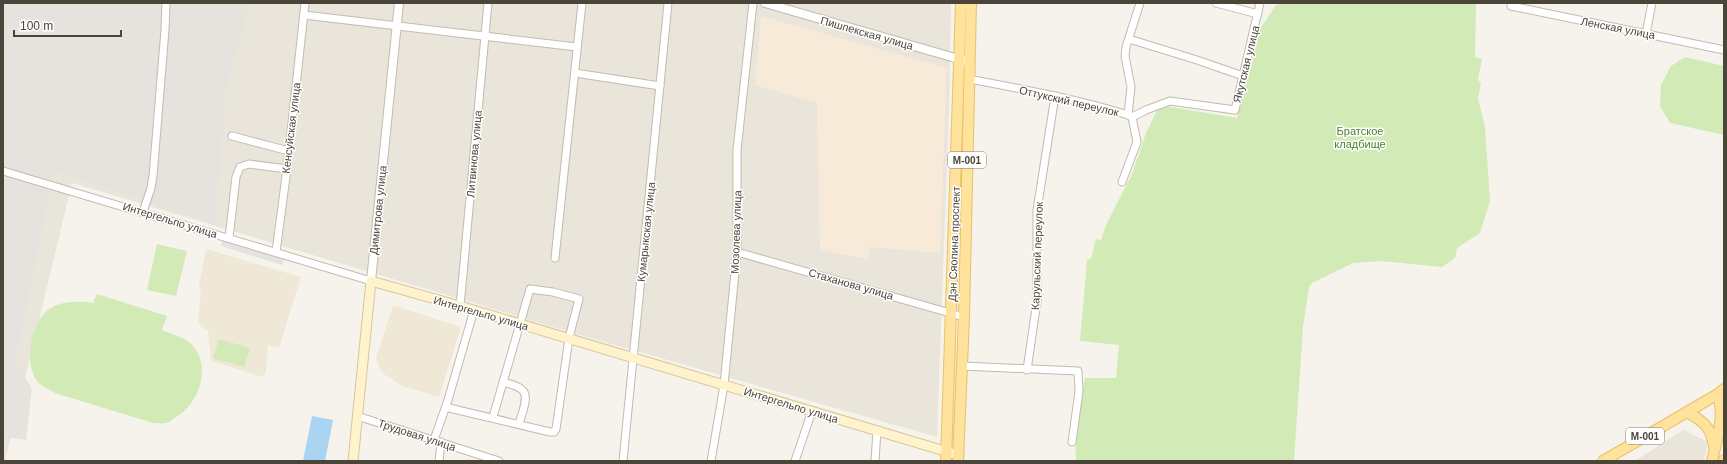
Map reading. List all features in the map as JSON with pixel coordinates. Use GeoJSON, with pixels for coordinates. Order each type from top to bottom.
{"type":"FeatureCollection","features":[{"type":"Feature","properties":{"kind":"main road","name":"Дэн Сяопина проспект"},"geometry":{"type":"LineString","coordinates":[[958,458],[964,317],[969,79],[964,61],[961,3]]}},
{"type":"Feature","properties":{"kind":"main road","name":"Дэн Сяопина проспект"},"geometry":{"type":"LineString","coordinates":[[946,456],[964,61],[971,3]]}},
{"type":"Feature","properties":{"kind":"main road","name":"Интергельпо улица"},"geometry":{"type":"LineString","coordinates":[[371,281],[474,310],[877,430],[946,456],[958,458]]}},
{"type":"Feature","properties":{"kind":"main road","name":"Димитрова улица"},"geometry":{"type":"LineString","coordinates":[[353,461],[371,281]]}},
{"type":"Feature","properties":{"kind":"main road","name":"М-001"},"geometry":{"type":"LineString","coordinates":[[1603,461],[1722,392],[1722,411],[1713,456]]}},
{"type":"Feature","properties":{"kind":"main road"},"geometry":{"type":"LineString","coordinates":[[1687,412],[1709,428],[1712,436],[1713,456]]}},
{"type":"Feature","properties":{"kind":"street"},"geometry":{"type":"LineString","coordinates":[[143,212],[151,188],[153,176],[166,30],[166,3]]}},
{"type":"Feature","properties":{"kind":"street","name":"Кенсуйская улица"},"geometry":{"type":"LineString","coordinates":[[276,252],[287,169],[305,3]]}},
{"type":"Feature","properties":{"kind":"street","name":"Димитрова улица"},"geometry":{"type":"LineString","coordinates":[[371,281],[399,3]]}},
{"type":"Feature","properties":{"kind":"street","name":"Литвинова улица"},"geometry":{"type":"LineString","coordinates":[[460,306],[488,3]]}},
{"type":"Feature","properties":{"kind":"street"},"geometry":{"type":"LineString","coordinates":[[554,258],[582,3]]}},
{"type":"Feature","properties":{"kind":"street","name":"Кумарыкская улица"},"geometry":{"type":"LineString","coordinates":[[623,461],[668,3]]}},
{"type":"Feature","properties":{"kind":"street","name":"Мозолева улица"},"geometry":{"type":"LineString","coordinates":[[711,461],[724,385],[737,252],[737,150],[753,3]]}},
{"type":"Feature","properties":{"kind":"street","name":"Пишпекская улица"},"geometry":{"type":"LineString","coordinates":[[765,3],[964,61]]}},
{"type":"Feature","properties":{"kind":"street","name":"Оттукский переулок"},"geometry":{"type":"LineString","coordinates":[[969,79],[1097,105],[1130,116],[1132,87],[1126,56],[1129,39],[1140,3]]}},
{"type":"Feature","properties":{"kind":"street"},"geometry":{"type":"LineString","coordinates":[[1216,3],[1258,14]]}},
{"type":"Feature","properties":{"kind":"street","name":"Якутская улица"},"geometry":{"type":"LineString","coordinates":[[1130,116],[1170,101],[1235,110],[1260,3]]}},
{"type":"Feature","properties":{"kind":"street"},"geometry":{"type":"LineString","coordinates":[[1646,34],[1652,3]]}},
{"type":"Feature","properties":{"kind":"street","name":"Ленская улица"},"geometry":{"type":"LineString","coordinates":[[1512,5],[1724,50]]}},
{"type":"Feature","properties":{"kind":"street"},"geometry":{"type":"LineString","coordinates":[[304,15],[577,47]]}},
{"type":"Feature","properties":{"kind":"street"},"geometry":{"type":"LineString","coordinates":[[1129,39],[1243,76]]}},
{"type":"Feature","properties":{"kind":"street"},"geometry":{"type":"LineString","coordinates":[[575,73],[660,86]]}},
{"type":"Feature","properties":{"kind":"street","name":"Карульский переулок"},"geometry":{"type":"LineString","coordinates":[[1027,370],[1037,301],[1037,210],[1055,96]]}},
{"type":"Feature","properties":{"kind":"street"},"geometry":{"type":"LineString","coordinates":[[1122,182],[1138,142],[1130,116]]}},
{"type":"Feature","properties":{"kind":"street"},"geometry":{"type":"LineString","coordinates":[[232,136],[289,151]]}},
{"type":"Feature","properties":{"kind":"street"},"geometry":{"type":"LineString","coordinates":[[229,238],[236,176],[240,167],[249,164],[287,169]]}},
{"type":"Feature","properties":{"kind":"street","name":"Интергельпо улица"},"geometry":{"type":"LineString","coordinates":[[3,170],[371,281]]}},
{"type":"Feature","properties":{"kind":"street","name":"Стаханова улица"},"geometry":{"type":"LineString","coordinates":[[737,252],[964,317]]}},
{"type":"Feature","properties":{"kind":"street"},"geometry":{"type":"LineString","coordinates":[[449,408],[554,432],[556,429],[569,338],[579,299],[553,292],[530,289],[492,417]]}},
{"type":"Feature","properties":{"kind":"street"},"geometry":{"type":"LineString","coordinates":[[439,461],[437,441],[474,310]]}},
{"type":"Feature","properties":{"kind":"street"},"geometry":{"type":"LineString","coordinates":[[962,366],[1078,371],[1079,391],[1072,442]]}},
{"type":"Feature","properties":{"kind":"street"},"geometry":{"type":"LineString","coordinates":[[503,382],[522,389],[525,394],[526,400],[519,424]]}},
{"type":"Feature","properties":{"kind":"street"},"geometry":{"type":"LineString","coordinates":[[794,461],[812,411]]}},
{"type":"Feature","properties":{"kind":"street","name":"Трудовая улица"},"geometry":{"type":"LineString","coordinates":[[357,416],[499,461]]}},
{"type":"Feature","properties":{"kind":"street"},"geometry":{"type":"LineString","coordinates":[[875,461],[877,430]]}},
{"type":"Feature","properties":{"kind":"shaded area"},"geometry":{"type":"Polygon","coordinates":[[[3,3],[951,3],[949,106],[937,437],[580,335],[72,183],[5,461],[3,461],[3,3]]]}},
{"type":"Feature","properties":{"kind":"shaded area"},"geometry":{"type":"Polygon","coordinates":[[[3,3],[250,3],[226,87],[216,209],[213,223],[54,171],[15,361],[32,389],[26,440],[3,437],[3,3]]]}},
{"type":"Feature","properties":{"kind":"shaded area"},"geometry":{"type":"Polygon","coordinates":[[[761,16],[947,68],[940,253],[870,247],[868,259],[820,250],[817,103],[755,85],[761,16]]]}},
{"type":"Feature","properties":{"kind":"shaded area"},"geometry":{"type":"Polygon","coordinates":[[[222,240],[284,259],[282,265],[221,246],[222,240]]]}},
{"type":"Feature","properties":{"kind":"shaded area"},"geometry":{"type":"Polygon","coordinates":[[[206,249],[301,277],[279,348],[268,345],[266,371],[263,377],[211,361],[208,330],[201,327],[198,320],[201,293],[199,285],[206,249]]]}},
{"type":"Feature","properties":{"kind":"shaded area"},"geometry":{"type":"Polygon","coordinates":[[[393,305],[461,327],[439,397],[402,386],[381,372],[376,358],[393,305]]]}},
{"type":"Feature","properties":{"kind":"shaded area"},"geometry":{"type":"Polygon","coordinates":[[[1683,430],[1708,442],[1704,461],[1635,461],[1683,430]]]}},
{"type":"Feature","properties":{"kind":"green space","name":"Братское кладбище"},"geometry":{"type":"Polygon","coordinates":[[[1287,3],[1476,3],[1475,57],[1482,59],[1478,79],[1481,84],[1478,98],[1485,127],[1490,201],[1480,233],[1457,248],[1455,258],[1442,267],[1381,261],[1353,263],[1312,283],[1309,287],[1303,327],[1294,461],[1076,461],[1075,436],[1085,378],[1116,378],[1119,345],[1080,341],[1087,260],[1091,259],[1096,239],[1101,240],[1106,225],[1132,174],[1146,133],[1158,108],[1165,106],[1237,118],[1260,29],[1276,5],[1287,3]]]}},
{"type":"Feature","properties":{"kind":"green space"},"geometry":{"type":"Polygon","coordinates":[[[1685,57],[1724,66],[1724,135],[1670,123],[1660,106],[1661,85],[1671,66],[1685,57]]]}},
{"type":"Feature","properties":{"kind":"green space"},"geometry":{"type":"Polygon","coordinates":[[[157,244],[187,251],[176,296],[147,290],[157,244]]]}},
{"type":"Feature","properties":{"kind":"green space"},"geometry":{"type":"Polygon","coordinates":[[[97,294],[167,316],[162,330],[187,341],[197,352],[201,361],[201,383],[192,402],[184,411],[170,422],[153,423],[55,393],[41,385],[35,378],[31,368],[31,345],[37,323],[43,314],[51,308],[61,304],[77,302],[93,303],[97,294]]]}},
{"type":"Feature","properties":{"kind":"green space"},"geometry":{"type":"Polygon","coordinates":[[[219,339],[250,348],[244,367],[213,358],[219,339]]]}},
{"type":"Feature","properties":{"kind":"water"},"geometry":{"type":"Polygon","coordinates":[[[312,416],[333,420],[325,461],[303,461],[312,416]]]}}]}
